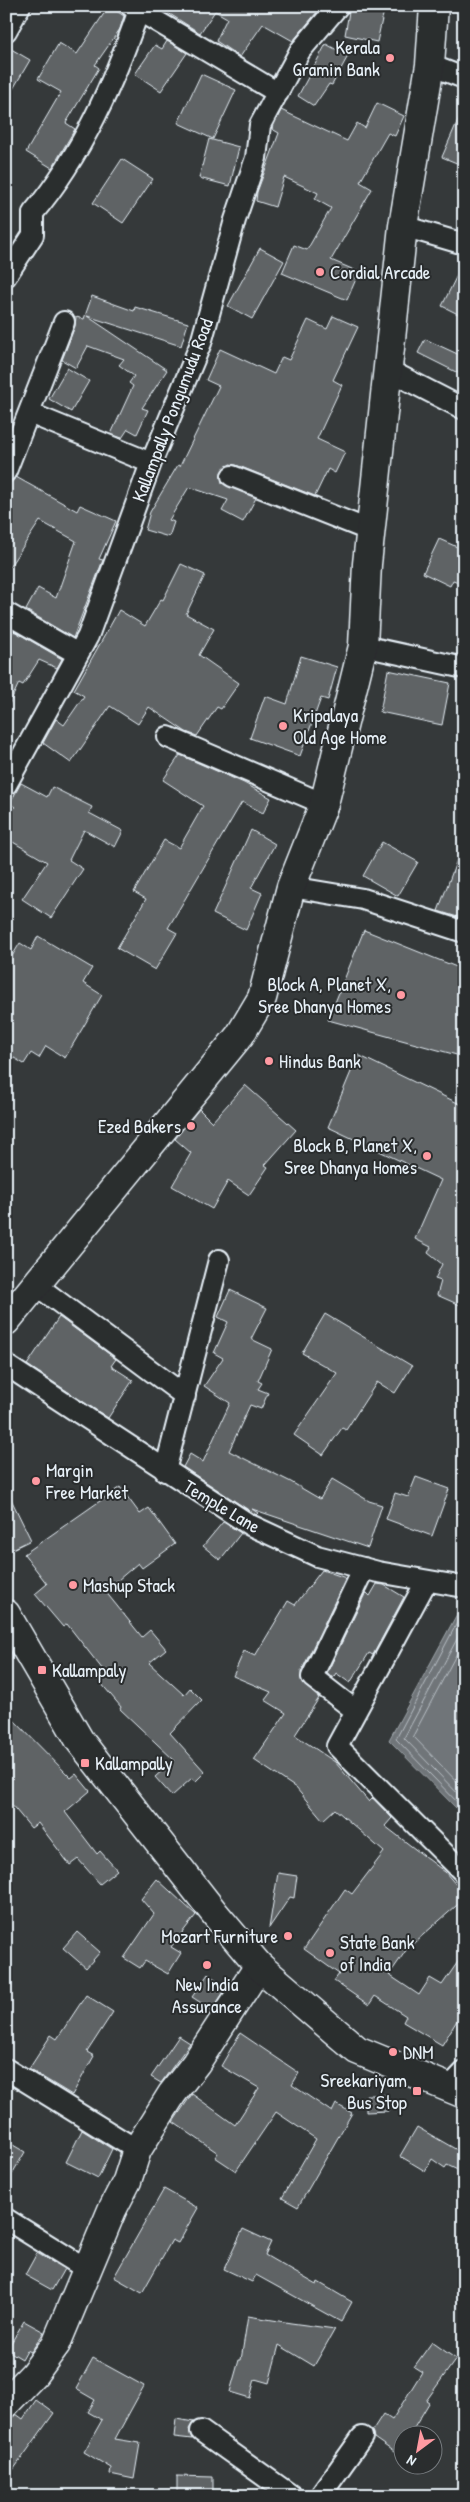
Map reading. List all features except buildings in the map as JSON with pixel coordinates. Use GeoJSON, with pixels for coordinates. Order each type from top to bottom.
{"type":"FeatureCollection","features":[{"type":"Feature","properties":{"kind":"main road"},"geometry":{"type":"LineString","coordinates":[[6,1321],[240,1035],[262,998],[291,886],[324,804],[363,646],[371,531],[403,226],[430,64],[434,6]]}},
{"type":"Feature","properties":{"kind":"main road"},"geometry":{"type":"LineString","coordinates":[[6,1614],[80,1741],[210,1907],[259,1966],[356,2050],[459,2085]]}},
{"type":"Feature","properties":{"kind":"main road"},"geometry":{"type":"LineString","coordinates":[[6,2403],[34,2374],[56,2344],[112,2210],[127,2181],[138,2150],[172,2094],[196,2064],[259,1966]]}},
{"type":"Feature","properties":{"kind":"street"},"geometry":{"type":"LineString","coordinates":[[6,31],[20,6]]}},
{"type":"Feature","properties":{"kind":"street","name":"Kallampally Pongumudu Road"},"geometry":{"type":"LineString","coordinates":[[6,785],[88,636],[151,463],[201,344],[234,220],[256,158],[260,125],[300,51],[338,6]]}},
{"type":"Feature","properties":{"kind":"street"},"geometry":{"type":"LineString","coordinates":[[6,276],[33,235],[33,213],[52,190],[90,124],[122,61],[135,8],[278,94]]}},
{"type":"Feature","properties":{"kind":"street"},"geometry":{"type":"LineString","coordinates":[[430,64],[464,78]]}},
{"type":"Feature","properties":{"kind":"street"},"geometry":{"type":"LineString","coordinates":[[403,226],[464,244]]}},
{"type":"Feature","properties":{"kind":"street"},"geometry":{"type":"LineString","coordinates":[[6,471],[64,322]]}},
{"type":"Feature","properties":{"kind":"street"},"geometry":{"type":"LineString","coordinates":[[388,370],[464,409]]}},
{"type":"Feature","properties":{"kind":"street"},"geometry":{"type":"LineString","coordinates":[[29,413],[151,463]]}},
{"type":"Feature","properties":{"kind":"street"},"geometry":{"type":"LineString","coordinates":[[232,476],[371,531]]}},
{"type":"Feature","properties":{"kind":"street"},"geometry":{"type":"LineString","coordinates":[[6,613],[78,654]]}},
{"type":"Feature","properties":{"kind":"street"},"geometry":{"type":"LineString","coordinates":[[363,646],[464,668]]}},
{"type":"Feature","properties":{"kind":"street"},"geometry":{"type":"LineString","coordinates":[[168,738],[324,804]]}},
{"type":"Feature","properties":{"kind":"street"},"geometry":{"type":"LineString","coordinates":[[291,886],[363,899],[464,932]]}},
{"type":"Feature","properties":{"kind":"street"},"geometry":{"type":"LineString","coordinates":[[166,1471],[219,1260]]}},
{"type":"Feature","properties":{"kind":"street"},"geometry":{"type":"LineString","coordinates":[[36,1284],[185,1396]]}},
{"type":"Feature","properties":{"kind":"street","name":"Temple Lane"},"geometry":{"type":"LineString","coordinates":[[6,1365],[250,1525],[317,1556],[426,1582],[464,1587]]}},
{"type":"Feature","properties":{"kind":"street"},"geometry":{"type":"LineString","coordinates":[[356,1711],[312,1677],[364,1568]]}},
{"type":"Feature","properties":{"kind":"street"},"geometry":{"type":"LineString","coordinates":[[426,1582],[337,1746],[464,1873]]}},
{"type":"Feature","properties":{"kind":"street"},"geometry":{"type":"LineString","coordinates":[[6,2069],[138,2150]]}},
{"type":"Feature","properties":{"kind":"street"},"geometry":{"type":"LineString","coordinates":[[6,2218],[88,2270]]}},
{"type":"Feature","properties":{"kind":"street"},"geometry":{"type":"LineString","coordinates":[[201,2431],[292,2496]]}},
{"type":"Feature","properties":{"kind":"street"},"geometry":{"type":"LineString","coordinates":[[320,2496],[362,2437]]}},
{"type":"Feature","properties":{"kind":"water"},"geometry":{"type":"Polygon","coordinates":[[[457,1614],[464,1615],[464,1816],[389,1740],[457,1614]]]}},
{"type":"Feature","properties":{"kind":"place","name":"Kerala Gramin Bank"},"geometry":{"type":"Point","coordinates":[390,58]}},
{"type":"Feature","properties":{"kind":"place","name":"Cordial Arcade"},"geometry":{"type":"Point","coordinates":[320,272]}},
{"type":"Feature","properties":{"kind":"place","name":"Kripalaya Old Age Home"},"geometry":{"type":"Point","coordinates":[283,726]}},
{"type":"Feature","properties":{"kind":"place","name":"Block A, Planet X, Sree Dhanya Homes"},"geometry":{"type":"Point","coordinates":[401,995]}},
{"type":"Feature","properties":{"kind":"place","name":"Hindus Bank"},"geometry":{"type":"Point","coordinates":[269,1061]}},
{"type":"Feature","properties":{"kind":"place","name":"Ezed Bakers"},"geometry":{"type":"Point","coordinates":[191,1126]}},
{"type":"Feature","properties":{"kind":"place","name":"Block B, Planet X, Sree Dhanya Homes"},"geometry":{"type":"Point","coordinates":[427,1156]}},
{"type":"Feature","properties":{"kind":"place","name":"Margin Free Market"},"geometry":{"type":"Point","coordinates":[36,1481]}},
{"type":"Feature","properties":{"kind":"place","name":"Mashup Stack"},"geometry":{"type":"Point","coordinates":[73,1585]}},
{"type":"Feature","properties":{"kind":"place","name":"Kallampaly"},"geometry":{"type":"Point","coordinates":[42,1670]}},
{"type":"Feature","properties":{"kind":"place","name":"Kallampally"},"geometry":{"type":"Point","coordinates":[85,1763]}},
{"type":"Feature","properties":{"kind":"place","name":"Mozart Furniture"},"geometry":{"type":"Point","coordinates":[288,1936]}},
{"type":"Feature","properties":{"kind":"place","name":"State Bank of India"},"geometry":{"type":"Point","coordinates":[330,1953]}},
{"type":"Feature","properties":{"kind":"place","name":"New India Assurance"},"geometry":{"type":"Point","coordinates":[207,1965]}},
{"type":"Feature","properties":{"kind":"place","name":"DNM"},"geometry":{"type":"Point","coordinates":[393,2052]}},
{"type":"Feature","properties":{"kind":"place","name":"Sreekariyam Bus Stop"},"geometry":{"type":"Point","coordinates":[417,2091]}}]}
